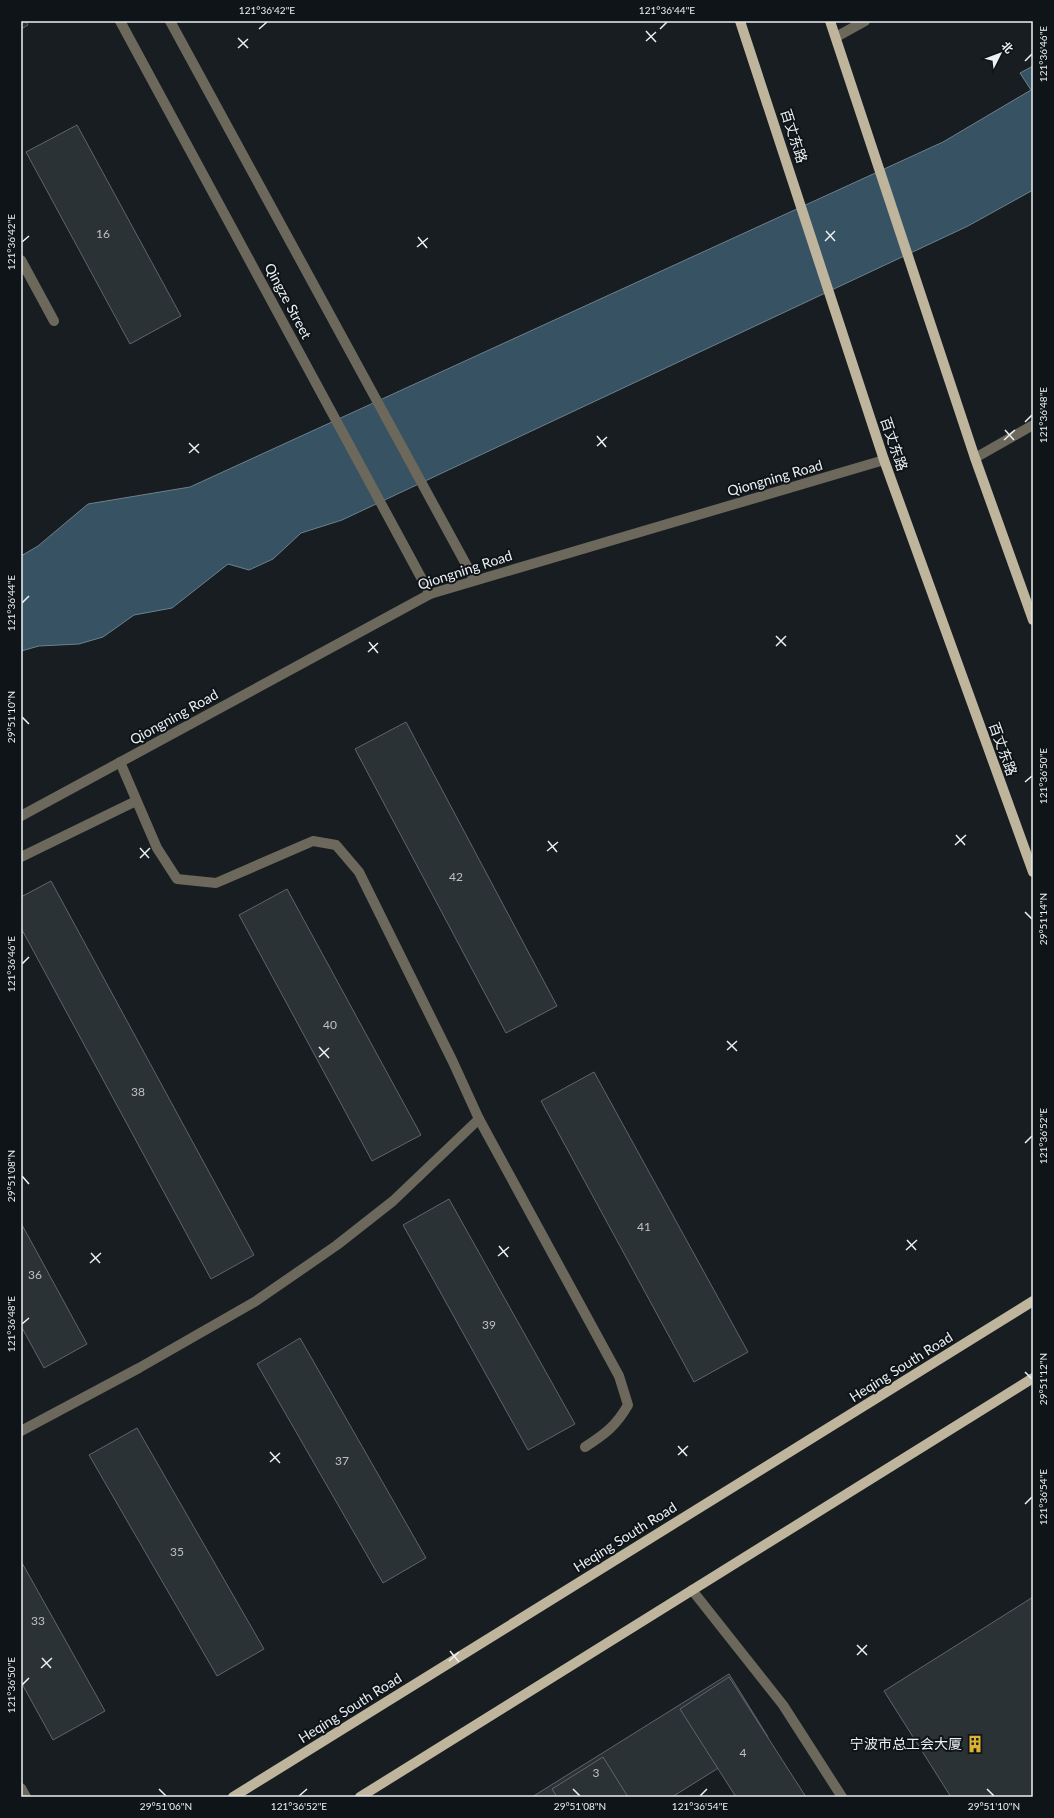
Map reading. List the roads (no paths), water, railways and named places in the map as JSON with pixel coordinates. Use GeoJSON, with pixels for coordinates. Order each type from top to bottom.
{"type":"FeatureCollection","features":[{"type":"Feature","properties":{"kind":"main road","name":"百丈东路"},"geometry":{"type":"LineString","coordinates":[[740,21],[884,460],[1033,872]]}},
{"type":"Feature","properties":{"kind":"main road"},"geometry":{"type":"LineString","coordinates":[[830,21],[975,458],[1033,620]]}},
{"type":"Feature","properties":{"kind":"main road","name":"Heqing South Road"},"geometry":{"type":"LineString","coordinates":[[233,1797],[1033,1301]]}},
{"type":"Feature","properties":{"kind":"main road"},"geometry":{"type":"LineString","coordinates":[[360,1797],[1033,1378]]}},
{"type":"Feature","properties":{"kind":"street","name":"Qingze Street"},"geometry":{"type":"LineString","coordinates":[[120,21],[430,594]]}},
{"type":"Feature","properties":{"kind":"street"},"geometry":{"type":"LineString","coordinates":[[170,21],[474,579]]}},
{"type":"Feature","properties":{"kind":"street"},"geometry":{"type":"LineString","coordinates":[[836,37],[865,21]]}},
{"type":"Feature","properties":{"kind":"street"},"geometry":{"type":"LineString","coordinates":[[21,260],[54,321]]}},
{"type":"Feature","properties":{"kind":"street"},"geometry":{"type":"LineString","coordinates":[[975,458],[1033,425]]}},
{"type":"Feature","properties":{"kind":"street","name":"Qiongning Road"},"geometry":{"type":"LineString","coordinates":[[21,816],[430,594],[474,579],[884,460]]}},
{"type":"Feature","properties":{"kind":"street"},"geometry":{"type":"LineString","coordinates":[[120,762],[156,848],[177,879],[216,883],[313,841],[336,845],[359,872],[453,1062],[479,1119],[619,1376],[628,1405],[621,1418],[610,1431],[585,1447]]}},
{"type":"Feature","properties":{"kind":"street"},"geometry":{"type":"LineString","coordinates":[[21,857],[136,801]]}},
{"type":"Feature","properties":{"kind":"street"},"geometry":{"type":"LineString","coordinates":[[22,1429],[139,1368],[256,1301],[337,1245],[393,1201],[479,1119]]}},
{"type":"Feature","properties":{"kind":"street"},"geometry":{"type":"LineString","coordinates":[[692,1590],[783,1705],[842,1797]]}},
{"type":"Feature","properties":{"kind":"street"},"geometry":{"type":"LineString","coordinates":[[21,1788],[26,1797]]}},
{"type":"Feature","properties":{"kind":"water"},"geometry":{"type":"Polygon","coordinates":[[[1033,66],[1033,190],[968,226],[342,520],[301,533],[273,559],[249,570],[228,564],[172,608],[134,615],[103,637],[79,644],[39,646],[21,651],[21,556],[38,546],[88,504],[190,487],[943,142],[1031,90],[1020,73],[1033,66]]]}},
{"type":"Feature","properties":{"kind":"place","name":"宁波市总工会大厦"},"geometry":{"type":"Point","coordinates":[975,1744]}}]}
